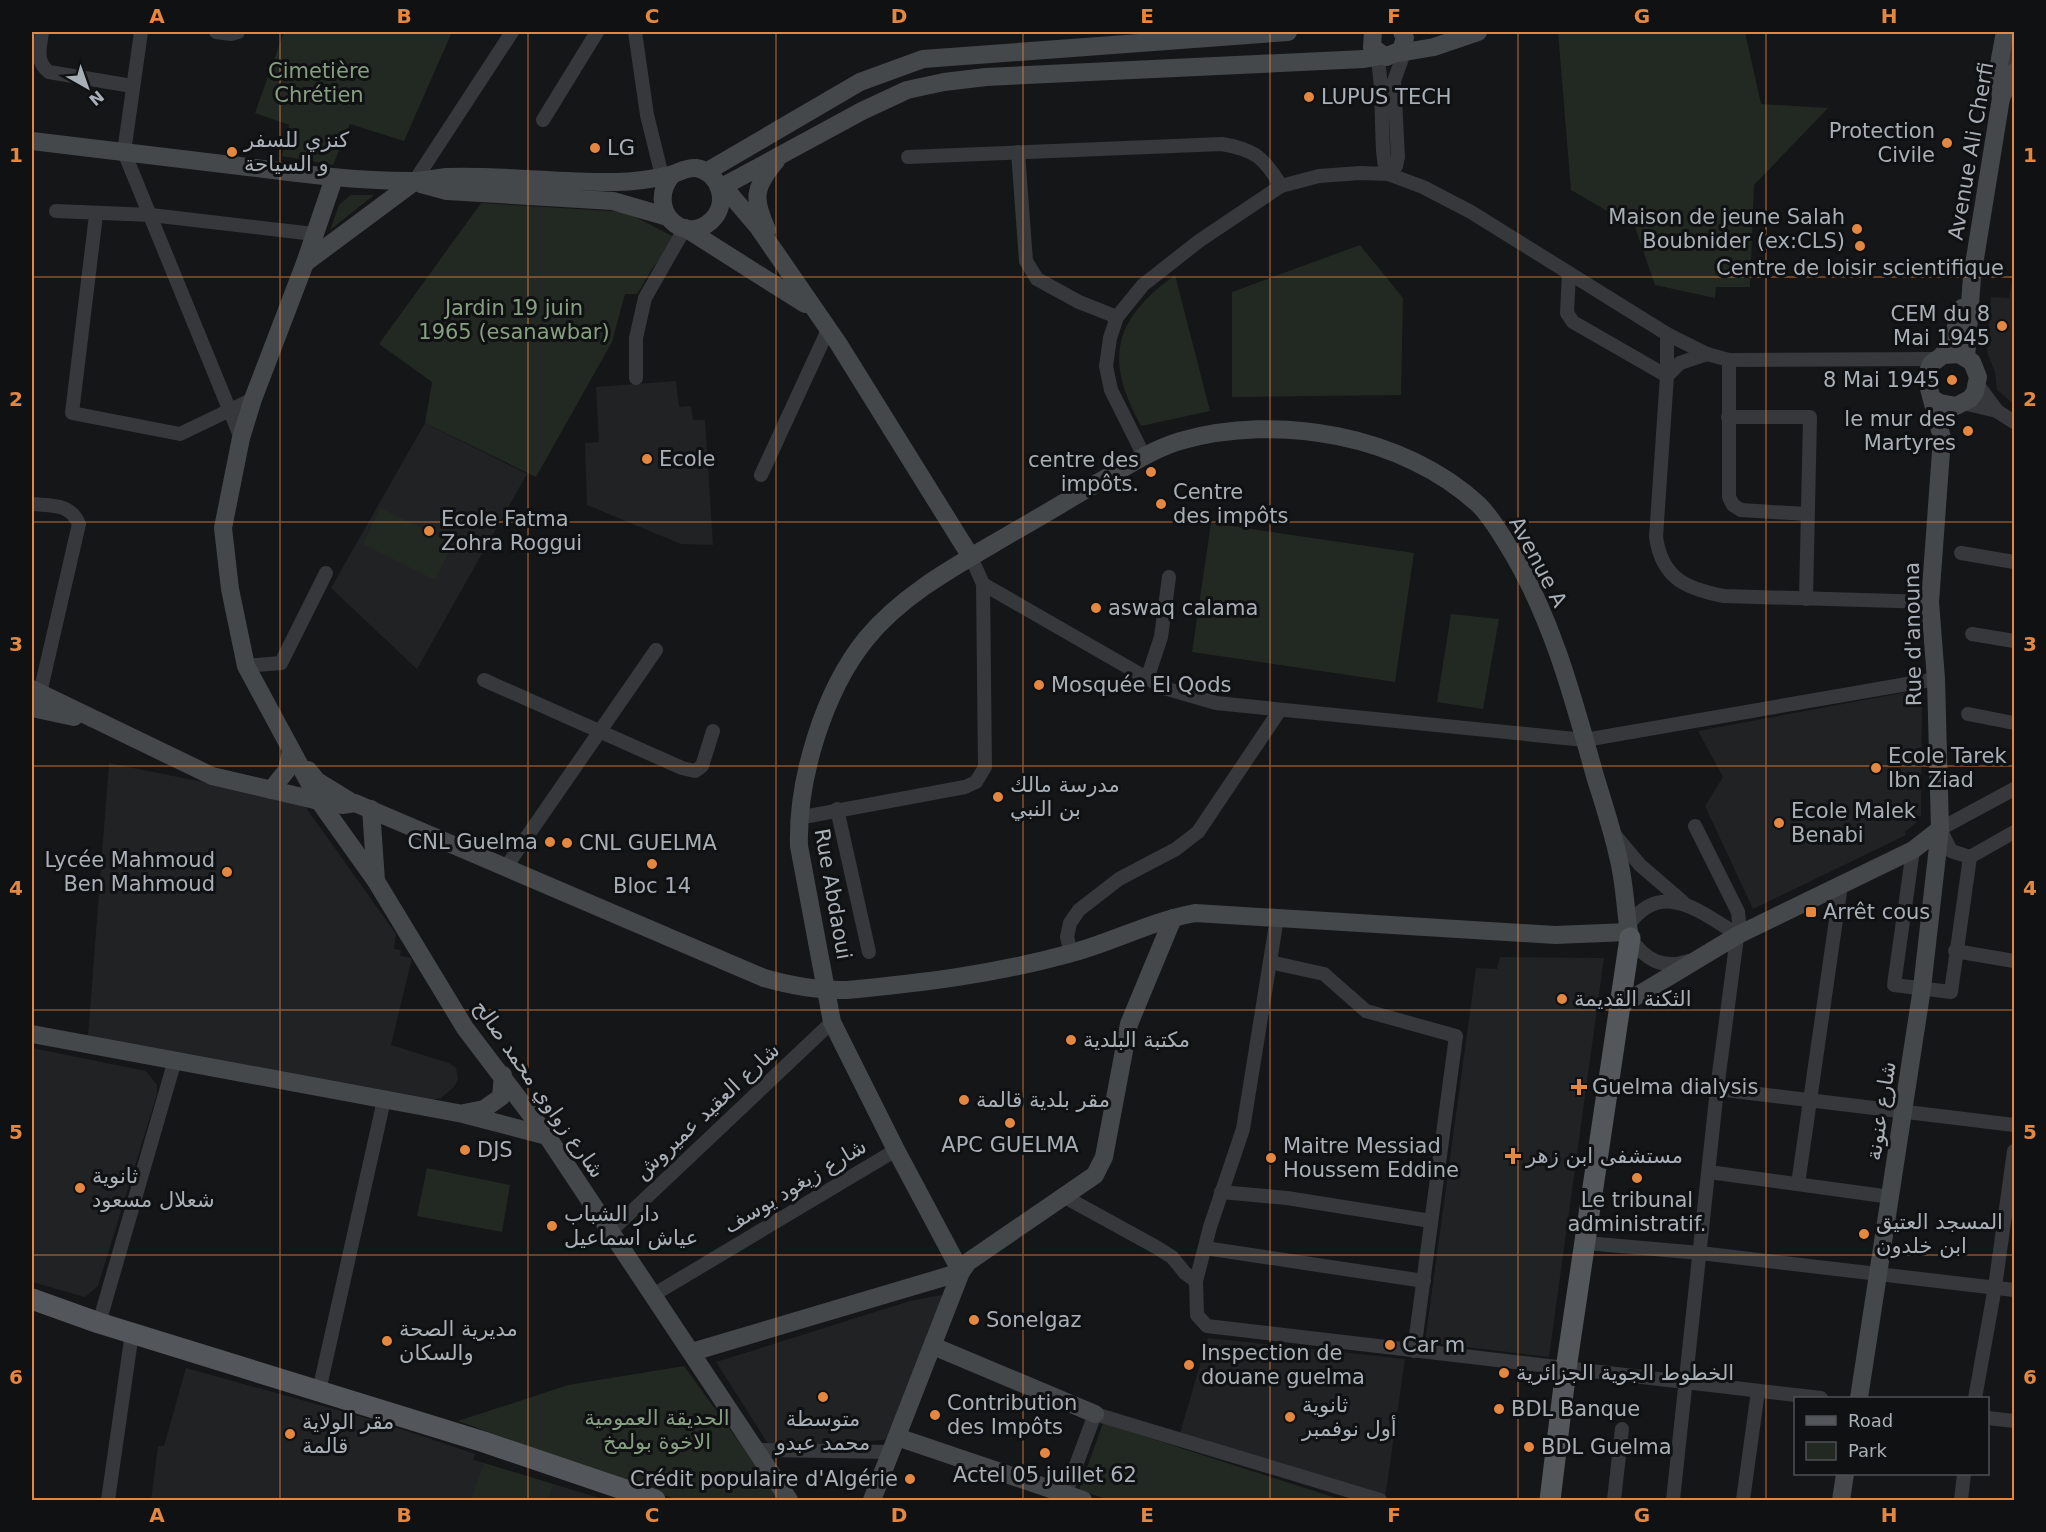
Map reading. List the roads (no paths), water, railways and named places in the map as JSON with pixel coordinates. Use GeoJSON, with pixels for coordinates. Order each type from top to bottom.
{"type":"FeatureCollection","features":[{"type":"Feature","properties":{"kind":"main road"},"geometry":{"type":"LineString","coordinates":[[1550,1500],[1566,1369],[1586,1243],[1629,932]]}},
{"type":"Feature","properties":{"kind":"main road"},"geometry":{"type":"LineString","coordinates":[[32,1299],[99,1323],[484,1442],[655,1500]]}},
{"type":"Feature","properties":{"kind":"street"},"geometry":{"type":"LineString","coordinates":[[42,32],[39,58],[41,66],[49,72],[132,86]]}},
{"type":"Feature","properties":{"kind":"street"},"geometry":{"type":"LineString","coordinates":[[141,32],[124,152],[241,438]]}},
{"type":"Feature","properties":{"kind":"street"},"geometry":{"type":"LineString","coordinates":[[216,32],[231,34],[238,32]]}},
{"type":"Feature","properties":{"kind":"street"},"geometry":{"type":"LineString","coordinates":[[305,263],[414,182],[512,32]]}},
{"type":"Feature","properties":{"kind":"street"},"geometry":{"type":"LineString","coordinates":[[543,120],[597,32]]}},
{"type":"Feature","properties":{"kind":"street"},"geometry":{"type":"LineString","coordinates":[[635,32],[647,115],[667,176],[662,193],[662,204],[668,217]]}},
{"type":"Feature","properties":{"kind":"street"},"geometry":{"type":"LineString","coordinates":[[32,141],[334,178],[414,182],[447,177],[617,182],[667,176],[685,169],[706,172],[860,82],[923,59],[1288,32]]}},
{"type":"Feature","properties":{"kind":"street"},"geometry":{"type":"LineString","coordinates":[[1373,32],[1371,41],[1395,45]]}},
{"type":"Feature","properties":{"kind":"street"},"geometry":{"type":"LineString","coordinates":[[720,188],[888,98],[924,85],[1395,45],[1478,32]]}},
{"type":"Feature","properties":{"kind":"street"},"geometry":{"type":"LineString","coordinates":[[2001,98],[1998,70],[2005,32]]}},
{"type":"Feature","properties":{"kind":"street","name":"Avenue Ali Cherfi"},"geometry":{"type":"LineString","coordinates":[[1972,277],[2014,32]]}},
{"type":"Feature","properties":{"kind":"street"},"geometry":{"type":"LineString","coordinates":[[1388,174],[1382,162],[1395,45]]}},
{"type":"Feature","properties":{"kind":"street"},"geometry":{"type":"LineString","coordinates":[[1388,174],[1396,166],[1398,157],[1394,81],[1395,45]]}},
{"type":"Feature","properties":{"kind":"street"},"geometry":{"type":"LineString","coordinates":[[2001,98],[2014,72]]}},
{"type":"Feature","properties":{"kind":"street"},"geometry":{"type":"LineString","coordinates":[[908,157],[1222,144],[1256,153],[1267,163],[1281,186]]}},
{"type":"Feature","properties":{"kind":"street"},"geometry":{"type":"LineString","coordinates":[[1018,152],[1026,261],[1037,279],[1078,302],[1117,317]]}},
{"type":"Feature","properties":{"kind":"street"},"geometry":{"type":"LineString","coordinates":[[781,262],[760,215],[756,198],[764,174],[782,153]]}},
{"type":"Feature","properties":{"kind":"street"},"geometry":{"type":"LineString","coordinates":[[1360,172],[1371,167],[1383,155]]}},
{"type":"Feature","properties":{"kind":"street"},"geometry":{"type":"LineString","coordinates":[[1398,157],[1404,168],[1424,187]]}},
{"type":"Feature","properties":{"kind":"street"},"geometry":{"type":"LineString","coordinates":[[706,172],[720,188],[729,193],[758,227],[828,330],[924,479],[971,557],[983,584],[985,767],[976,782],[965,787],[798,818]]}},
{"type":"Feature","properties":{"kind":"street"},"geometry":{"type":"LineString","coordinates":[[1144,456],[1111,390],[1106,366],[1110,338],[1117,317],[1143,285],[1162,267],[1281,186],[1319,176],[1360,172],[1388,174],[1424,187],[1471,212],[1666,334],[1707,354],[1729,360],[1910,359],[1936,361],[1951,354],[1966,358],[1976,369],[1978,384],[1997,411],[2014,422]]}},
{"type":"Feature","properties":{"kind":"street"},"geometry":{"type":"LineString","coordinates":[[334,178],[305,263],[253,399],[241,438],[223,528],[230,589],[246,666],[291,751],[317,782],[351,802],[764,978],[828,991],[985,974],[1071,953],[1173,918],[1195,913],[1555,935],[1629,932]]}},
{"type":"Feature","properties":{"kind":"street"},"geometry":{"type":"LineString","coordinates":[[414,182],[447,191],[613,201],[668,217],[812,308]]}},
{"type":"Feature","properties":{"kind":"street"},"geometry":{"type":"LineString","coordinates":[[685,228],[704,226],[712,220],[718,212],[722,198],[720,188]]}},
{"type":"Feature","properties":{"kind":"street"},"geometry":{"type":"LineString","coordinates":[[56,211],[96,215],[151,215],[314,234]]}},
{"type":"Feature","properties":{"kind":"street"},"geometry":{"type":"LineString","coordinates":[[96,215],[72,413],[180,434],[253,399]]}},
{"type":"Feature","properties":{"kind":"street"},"geometry":{"type":"LineString","coordinates":[[636,378],[636,338],[645,298],[685,228]]}},
{"type":"Feature","properties":{"kind":"street"},"geometry":{"type":"LineString","coordinates":[[1569,273],[1567,313],[1573,322],[1667,376]]}},
{"type":"Feature","properties":{"kind":"street"},"geometry":{"type":"LineString","coordinates":[[1966,358],[1972,277]]}},
{"type":"Feature","properties":{"kind":"street"},"geometry":{"type":"LineString","coordinates":[[1942,438],[1934,399],[1926,385],[1936,361],[1953,336],[1972,277]]}},
{"type":"Feature","properties":{"kind":"street"},"geometry":{"type":"LineString","coordinates":[[761,475],[828,330]]}},
{"type":"Feature","properties":{"kind":"street"},"geometry":{"type":"LineString","coordinates":[[1666,334],[1667,376],[1656,537],[1662,562],[1678,580],[1709,593],[1724,596],[1930,602]]}},
{"type":"Feature","properties":{"kind":"street"},"geometry":{"type":"LineString","coordinates":[[1667,376],[1680,363],[1707,354]]}},
{"type":"Feature","properties":{"kind":"street"},"geometry":{"type":"LineString","coordinates":[[1729,360],[1729,497],[1733,505],[1751,512],[1806,514]]}},
{"type":"Feature","properties":{"kind":"street"},"geometry":{"type":"LineString","coordinates":[[1942,438],[1960,405],[1970,399],[1978,384]]}},
{"type":"Feature","properties":{"kind":"street"},"geometry":{"type":"LineString","coordinates":[[1934,399],[1940,403],[1997,411]]}},
{"type":"Feature","properties":{"kind":"street"},"geometry":{"type":"LineString","coordinates":[[1728,417],[1809,417],[1806,599]]}},
{"type":"Feature","properties":{"kind":"street","name":"Avenue A"},"geometry":{"type":"LineString","coordinates":[[971,557],[1144,456],[1178,441],[1226,431],[1311,432],[1386,450],[1426,467],[1456,486],[1482,508],[1533,591],[1550,633],[1585,740],[1611,830],[1626,893],[1629,932]]}},
{"type":"Feature","properties":{"kind":"street","name":"Rue d'anouna"},"geometry":{"type":"LineString","coordinates":[[1940,829],[1936,679],[1930,602],[1942,438]]}},
{"type":"Feature","properties":{"kind":"street"},"geometry":{"type":"LineString","coordinates":[[32,504],[67,508],[75,514],[79,524],[34,697],[105,723],[212,776],[319,801],[342,805],[351,802]]}},
{"type":"Feature","properties":{"kind":"street"},"geometry":{"type":"LineString","coordinates":[[1961,552],[2014,562]]}},
{"type":"Feature","properties":{"kind":"street","name":"Rue Abdaoui"},"geometry":{"type":"LineString","coordinates":[[961,1272],[896,1150],[832,1022],[799,846],[798,818],[818,729],[842,678],[864,640],[906,600],[971,557]]}},
{"type":"Feature","properties":{"kind":"street"},"geometry":{"type":"LineString","coordinates":[[246,666],[281,663],[326,573]]}},
{"type":"Feature","properties":{"kind":"street"},"geometry":{"type":"LineString","coordinates":[[1147,679],[1161,637],[1169,577]]}},
{"type":"Feature","properties":{"kind":"street"},"geometry":{"type":"LineString","coordinates":[[983,584],[1147,679],[1185,695],[1216,703],[1280,710],[1585,740],[1936,679]]}},
{"type":"Feature","properties":{"kind":"street"},"geometry":{"type":"LineString","coordinates":[[1972,634],[2014,641]]}},
{"type":"Feature","properties":{"kind":"street"},"geometry":{"type":"LineString","coordinates":[[506,867],[656,650]]}},
{"type":"Feature","properties":{"kind":"street"},"geometry":{"type":"LineString","coordinates":[[484,680],[682,768],[695,771],[702,766],[712,731]]}},
{"type":"Feature","properties":{"kind":"street"},"geometry":{"type":"LineString","coordinates":[[1071,953],[1067,937],[1071,923],[1079,910],[1119,879],[1176,849],[1198,832],[1280,710]]}},
{"type":"Feature","properties":{"kind":"street"},"geometry":{"type":"LineString","coordinates":[[1968,714],[2014,723]]}},
{"type":"Feature","properties":{"kind":"street"},"geometry":{"type":"LineString","coordinates":[[271,790],[287,770],[291,751]]}},
{"type":"Feature","properties":{"kind":"street","name":"شارع زواوي محمد صالح"},"geometry":{"type":"LineString","coordinates":[[291,751],[319,801],[346,842],[376,881],[465,1028],[547,1136],[789,1500]]}},
{"type":"Feature","properties":{"kind":"street"},"geometry":{"type":"LineString","coordinates":[[1620,1006],[1738,935],[1913,850],[1940,829],[2014,789]]}},
{"type":"Feature","properties":{"kind":"street"},"geometry":{"type":"LineString","coordinates":[[837,809],[869,952]]}},
{"type":"Feature","properties":{"kind":"street","name":"شارع زواوي محمد صالح"},"geometry":{"type":"LineString","coordinates":[[371,810],[375,836],[376,881]]}},
{"type":"Feature","properties":{"kind":"street"},"geometry":{"type":"LineString","coordinates":[[346,842],[405,826]]}},
{"type":"Feature","properties":{"kind":"street"},"geometry":{"type":"LineString","coordinates":[[1673,1500],[1718,1089],[1738,935],[1738,912],[1695,826]]}},
{"type":"Feature","properties":{"kind":"street"},"geometry":{"type":"LineString","coordinates":[[1940,829],[1951,851],[1970,857],[2014,832]]}},
{"type":"Feature","properties":{"kind":"street","name":"شارع عنونة"},"geometry":{"type":"LineString","coordinates":[[1859,1397],[1922,988],[1940,829]]}},
{"type":"Feature","properties":{"kind":"street"},"geometry":{"type":"LineString","coordinates":[[1611,830],[1646,871],[1685,903],[1738,935]]}},
{"type":"Feature","properties":{"kind":"street"},"geometry":{"type":"LineString","coordinates":[[1913,850],[1894,985],[1951,992],[1970,857]]}},
{"type":"Feature","properties":{"kind":"street"},"geometry":{"type":"LineString","coordinates":[[1798,1184],[1841,885]]}},
{"type":"Feature","properties":{"kind":"street"},"geometry":{"type":"LineString","coordinates":[[1629,932],[1641,910],[1650,905],[1667,900],[1685,903]]}},
{"type":"Feature","properties":{"kind":"street"},"geometry":{"type":"LineString","coordinates":[[872,1500],[961,1272],[980,1252],[1095,1175],[1104,1157],[1129,1024],[1173,918]]}},
{"type":"Feature","properties":{"kind":"street"},"geometry":{"type":"LineString","coordinates":[[1277,918],[1243,1130],[1221,1192],[1196,1281],[1197,1315],[1207,1326],[1812,1397]]}},
{"type":"Feature","properties":{"kind":"street"},"geometry":{"type":"LineString","coordinates":[[1629,932],[1655,962],[1677,965],[1695,959]]}},
{"type":"Feature","properties":{"kind":"street"},"geometry":{"type":"LineString","coordinates":[[1955,951],[2014,961]]}},
{"type":"Feature","properties":{"kind":"street"},"geometry":{"type":"LineString","coordinates":[[1270,962],[1324,974],[1366,1011],[1456,1036],[1414,1351]]}},
{"type":"Feature","properties":{"kind":"street","name":"شارع العقيد عميروش"},"geometry":{"type":"LineString","coordinates":[[611,1231],[832,1022]]}},
{"type":"Feature","properties":{"kind":"street"},"geometry":{"type":"LineString","coordinates":[[32,1034],[463,1114],[547,1136]]}},
{"type":"Feature","properties":{"kind":"street"},"geometry":{"type":"LineString","coordinates":[[99,1323],[175,1060]]}},
{"type":"Feature","properties":{"kind":"street"},"geometry":{"type":"LineString","coordinates":[[463,1114],[484,1109],[501,1097],[503,1076]]}},
{"type":"Feature","properties":{"kind":"street"},"geometry":{"type":"LineString","coordinates":[[1718,1089],[2014,1125]]}},
{"type":"Feature","properties":{"kind":"street"},"geometry":{"type":"LineString","coordinates":[[320,1391],[384,1101]]}},
{"type":"Feature","properties":{"kind":"street","name":"شارع زيغود يوسف"},"geometry":{"type":"LineString","coordinates":[[653,1295],[896,1150]]}},
{"type":"Feature","properties":{"kind":"street"},"geometry":{"type":"LineString","coordinates":[[1976,1397],[1995,1287],[2014,1151]]}},
{"type":"Feature","properties":{"kind":"street"},"geometry":{"type":"LineString","coordinates":[[1709,1172],[1891,1197]]}},
{"type":"Feature","properties":{"kind":"street"},"geometry":{"type":"LineString","coordinates":[[1221,1192],[1287,1198],[1431,1221]]}},
{"type":"Feature","properties":{"kind":"street"},"geometry":{"type":"LineString","coordinates":[[1065,1197],[1172,1257],[1185,1273],[1196,1281]]}},
{"type":"Feature","properties":{"kind":"street"},"geometry":{"type":"LineString","coordinates":[[1586,1243],[1700,1253],[2014,1290]]}},
{"type":"Feature","properties":{"kind":"street"},"geometry":{"type":"LineString","coordinates":[[1205,1248],[1424,1281]]}},
{"type":"Feature","properties":{"kind":"street"},"geometry":{"type":"LineString","coordinates":[[692,1352],[961,1272]]}},
{"type":"Feature","properties":{"kind":"street"},"geometry":{"type":"LineString","coordinates":[[108,1500],[132,1333]]}},
{"type":"Feature","properties":{"kind":"street"},"geometry":{"type":"LineString","coordinates":[[933,1346],[1095,1414],[1380,1500]]}},
{"type":"Feature","properties":{"kind":"street"},"geometry":{"type":"LineString","coordinates":[[1743,1500],[1758,1391]]}},
{"type":"Feature","properties":{"kind":"street"},"geometry":{"type":"LineString","coordinates":[[1064,1497],[1095,1414]]}},
{"type":"Feature","properties":{"kind":"street"},"geometry":{"type":"LineString","coordinates":[[1989,1418],[2014,1421]]}},
{"type":"Feature","properties":{"kind":"street"},"geometry":{"type":"LineString","coordinates":[[1614,1500],[1622,1429]]}},
{"type":"Feature","properties":{"kind":"street"},"geometry":{"type":"LineString","coordinates":[[757,1450],[894,1444],[1064,1497],[1083,1500]]}},
{"type":"Feature","properties":{"kind":"street"},"geometry":{"type":"LineString","coordinates":[[1841,1500],[1845,1475]]}},
{"type":"Feature","properties":{"kind":"street"},"geometry":{"type":"LineString","coordinates":[[1961,1500],[1964,1475]]}},
{"type":"Feature","properties":{"kind":"place","name":"LUPUS TECH"},"geometry":{"type":"Point","coordinates":[1309,97]}},
{"type":"Feature","properties":{"kind":"place","name":"Protection Civile"},"geometry":{"type":"Point","coordinates":[1947,143]}},
{"type":"Feature","properties":{"kind":"place","name":"LG"},"geometry":{"type":"Point","coordinates":[595,148]}},
{"type":"Feature","properties":{"kind":"place","name":"كنزي للسفر و السياحة"},"geometry":{"type":"Point","coordinates":[232,152]}},
{"type":"Feature","properties":{"kind":"place","name":"Maison de jeune Salah Boubnider (ex:CLS)"},"geometry":{"type":"Point","coordinates":[1857,229]}},
{"type":"Feature","properties":{"kind":"place","name":"Centre de loisir scientifique"},"geometry":{"type":"Point","coordinates":[1860,246]}},
{"type":"Feature","properties":{"kind":"place","name":"CEM du 8 Mai 1945"},"geometry":{"type":"Point","coordinates":[2002,326]}},
{"type":"Feature","properties":{"kind":"place","name":"8 Mai 1945"},"geometry":{"type":"Point","coordinates":[1952,380]}},
{"type":"Feature","properties":{"kind":"place","name":"le mur des Martyres"},"geometry":{"type":"Point","coordinates":[1968,431]}},
{"type":"Feature","properties":{"kind":"place","name":"Ecole"},"geometry":{"type":"Point","coordinates":[647,459]}},
{"type":"Feature","properties":{"kind":"place","name":"centre des impôts."},"geometry":{"type":"Point","coordinates":[1151,472]}},
{"type":"Feature","properties":{"kind":"place","name":"Centre des impôts"},"geometry":{"type":"Point","coordinates":[1161,504]}},
{"type":"Feature","properties":{"kind":"place","name":"Ecole Fatma Zohra Roggui"},"geometry":{"type":"Point","coordinates":[429,531]}},
{"type":"Feature","properties":{"kind":"place","name":"aswaq calama"},"geometry":{"type":"Point","coordinates":[1096,608]}},
{"type":"Feature","properties":{"kind":"place","name":"Mosquée El Qods"},"geometry":{"type":"Point","coordinates":[1039,685]}},
{"type":"Feature","properties":{"kind":"place","name":"Ecole Tarek Ibn Ziad"},"geometry":{"type":"Point","coordinates":[1876,768]}},
{"type":"Feature","properties":{"kind":"place","name":"مدرسة مالك بن النبي"},"geometry":{"type":"Point","coordinates":[998,797]}},
{"type":"Feature","properties":{"kind":"place","name":"Ecole Malek Benabi"},"geometry":{"type":"Point","coordinates":[1779,823]}},
{"type":"Feature","properties":{"kind":"place","name":"CNL Guelma"},"geometry":{"type":"Point","coordinates":[550,842]}},
{"type":"Feature","properties":{"kind":"place","name":"CNL GUELMA"},"geometry":{"type":"Point","coordinates":[567,843]}},
{"type":"Feature","properties":{"kind":"place","name":"Bloc 14"},"geometry":{"type":"Point","coordinates":[652,864]}},
{"type":"Feature","properties":{"kind":"place","name":"Lycée Mahmoud Ben Mahmoud"},"geometry":{"type":"Point","coordinates":[227,872]}},
{"type":"Feature","properties":{"kind":"place","name":"Arrêt cous"},"geometry":{"type":"Point","coordinates":[1811,912]}},
{"type":"Feature","properties":{"kind":"place","name":"الثكنة القديمة"},"geometry":{"type":"Point","coordinates":[1562,999]}},
{"type":"Feature","properties":{"kind":"place","name":"مكتبة البلدية"},"geometry":{"type":"Point","coordinates":[1071,1040]}},
{"type":"Feature","properties":{"kind":"place","name":"Guelma dialysis"},"geometry":{"type":"Point","coordinates":[1579,1087]}},
{"type":"Feature","properties":{"kind":"place","name":"مقر بلدية قالمة"},"geometry":{"type":"Point","coordinates":[964,1100]}},
{"type":"Feature","properties":{"kind":"place","name":"APC GUELMA"},"geometry":{"type":"Point","coordinates":[1010,1123]}},
{"type":"Feature","properties":{"kind":"place","name":"DJS"},"geometry":{"type":"Point","coordinates":[465,1150]}},
{"type":"Feature","properties":{"kind":"place","name":"مستشفى ابن زهر"},"geometry":{"type":"Point","coordinates":[1513,1156]}},
{"type":"Feature","properties":{"kind":"place","name":"Maitre Messiad Houssem Eddine"},"geometry":{"type":"Point","coordinates":[1271,1158]}},
{"type":"Feature","properties":{"kind":"place","name":"Le tribunal administratif."},"geometry":{"type":"Point","coordinates":[1637,1178]}},
{"type":"Feature","properties":{"kind":"place","name":"ثانوية شعلال مسعود"},"geometry":{"type":"Point","coordinates":[80,1188]}},
{"type":"Feature","properties":{"kind":"place","name":"دار الشباب عياش اسماعيل"},"geometry":{"type":"Point","coordinates":[552,1226]}},
{"type":"Feature","properties":{"kind":"place","name":"المسجد العتيق ابن خلدون"},"geometry":{"type":"Point","coordinates":[1864,1234]}},
{"type":"Feature","properties":{"kind":"place","name":"Sonelgaz"},"geometry":{"type":"Point","coordinates":[974,1320]}},
{"type":"Feature","properties":{"kind":"place","name":"مديرية الصحة والسكان"},"geometry":{"type":"Point","coordinates":[387,1341]}},
{"type":"Feature","properties":{"kind":"place","name":"Car m"},"geometry":{"type":"Point","coordinates":[1390,1345]}},
{"type":"Feature","properties":{"kind":"place","name":"Inspection de douane guelma"},"geometry":{"type":"Point","coordinates":[1189,1365]}},
{"type":"Feature","properties":{"kind":"place","name":"الخطوط الجوية الجزائرية"},"geometry":{"type":"Point","coordinates":[1504,1373]}},
{"type":"Feature","properties":{"kind":"place","name":"متوسطة محمد عبدو"},"geometry":{"type":"Point","coordinates":[823,1397]}},
{"type":"Feature","properties":{"kind":"place","name":"BDL Banque"},"geometry":{"type":"Point","coordinates":[1499,1409]}},
{"type":"Feature","properties":{"kind":"place","name":"Contribution des Impôts"},"geometry":{"type":"Point","coordinates":[935,1415]}},
{"type":"Feature","properties":{"kind":"place","name":"ثانوية أول نوفمبر"},"geometry":{"type":"Point","coordinates":[1290,1417]}},
{"type":"Feature","properties":{"kind":"place","name":"مقر الولاية قالمة"},"geometry":{"type":"Point","coordinates":[290,1434]}},
{"type":"Feature","properties":{"kind":"place","name":"BDL Guelma"},"geometry":{"type":"Point","coordinates":[1529,1447]}},
{"type":"Feature","properties":{"kind":"place","name":"Actel 05 juillet 62"},"geometry":{"type":"Point","coordinates":[1045,1453]}},
{"type":"Feature","properties":{"kind":"place","name":"Crédit populaire d'Algérie"},"geometry":{"type":"Point","coordinates":[910,1479]}},
{"type":"Feature","properties":{"kind":"park label","name":"Cimetière Chrétien"},"geometry":{"type":"Point","coordinates":[319,83]}},
{"type":"Feature","properties":{"kind":"park label","name":"Jardin 19 juin 1965 (esanawbar)"},"geometry":{"type":"Point","coordinates":[514,320]}},
{"type":"Feature","properties":{"kind":"park label","name":"الحديقة العمومية الاخوة بولمخ"},"geometry":{"type":"Point","coordinates":[657,1430]}}]}
